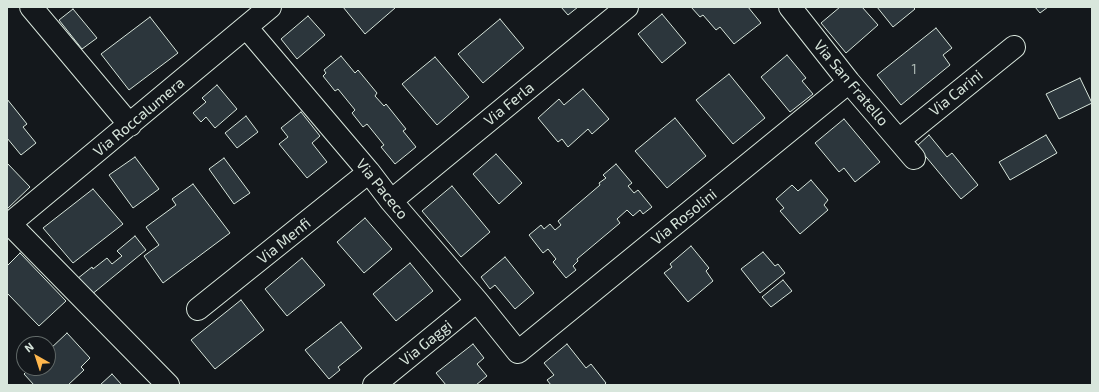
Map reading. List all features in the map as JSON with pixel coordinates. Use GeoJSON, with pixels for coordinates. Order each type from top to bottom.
{"type":"FeatureCollection","features":[{"type":"Feature","properties":{"kind":"street"},"geometry":{"type":"LineString","coordinates":[[31,7],[130,125]]}},
{"type":"Feature","properties":{"kind":"street","name":"Via Roccalumera"},"geometry":{"type":"LineString","coordinates":[[8,226],[270,7]]}},
{"type":"Feature","properties":{"kind":"street","name":"Via Ferla"},"geometry":{"type":"LineString","coordinates":[[391,201],[627,7]]}},
{"type":"Feature","properties":{"kind":"street","name":"Via San Fratello"},"geometry":{"type":"LineString","coordinates":[[790,7],[849,82],[914,158]]}},
{"type":"Feature","properties":{"kind":"street","name":"Via Paceco"},"geometry":{"type":"LineString","coordinates":[[246,27],[369,172],[391,201],[477,301],[518,352]]}},
{"type":"Feature","properties":{"kind":"street","name":"Via Carini"},"geometry":{"type":"LineString","coordinates":[[899,140],[1014,47]]}},
{"type":"Feature","properties":{"kind":"street","name":"Via Rosolini"},"geometry":{"type":"LineString","coordinates":[[518,352],[849,82]]}},
{"type":"Feature","properties":{"kind":"street","name":"Via Menfi"},"geometry":{"type":"LineString","coordinates":[[198,309],[369,172]]}},
{"type":"Feature","properties":{"kind":"street"},"geometry":{"type":"LineString","coordinates":[[8,226],[168,385]]}},
{"type":"Feature","properties":{"kind":"street","name":"Via Gaggi"},"geometry":{"type":"LineString","coordinates":[[374,385],[477,301]]}},
{"type":"Feature","properties":{"kind":"building"},"geometry":{"type":"Polygon","coordinates":[[[343,7],[394,7],[395,8],[365,34],[343,7]]]}},
{"type":"Feature","properties":{"kind":"building"},"geometry":{"type":"Polygon","coordinates":[[[561,7],[578,7],[568,15],[561,7]]]}},
{"type":"Feature","properties":{"kind":"building"},"geometry":{"type":"Polygon","coordinates":[[[691,7],[748,7],[761,23],[734,44],[720,27],[716,30],[703,15],[700,17],[691,7]]]}},
{"type":"Feature","properties":{"kind":"building"},"geometry":{"type":"Polygon","coordinates":[[[840,7],[862,7],[878,25],[846,53],[821,23],[840,7]]]}},
{"type":"Feature","properties":{"kind":"building"},"geometry":{"type":"Polygon","coordinates":[[[877,7],[913,7],[915,9],[893,27],[877,7]]]}},
{"type":"Feature","properties":{"kind":"building"},"geometry":{"type":"Polygon","coordinates":[[[1035,7],[1048,7],[1040,13],[1035,7]]]}},
{"type":"Feature","properties":{"kind":"building"},"geometry":{"type":"Polygon","coordinates":[[[73,9],[97,38],[82,49],[59,20],[73,9]]]}},
{"type":"Feature","properties":{"kind":"building"},"geometry":{"type":"Polygon","coordinates":[[[662,14],[686,43],[662,63],[638,34],[662,14]]]}},
{"type":"Feature","properties":{"kind":"building"},"geometry":{"type":"Polygon","coordinates":[[[308,16],[325,35],[297,59],[281,39],[308,16]]]}},
{"type":"Feature","properties":{"kind":"building"},"geometry":{"type":"Polygon","coordinates":[[[150,17],[178,53],[129,90],[101,54],[150,17]]]}},
{"type":"Feature","properties":{"kind":"building"},"geometry":{"type":"Polygon","coordinates":[[[500,19],[524,48],[483,83],[458,54],[500,19]]]}},
{"type":"Feature","properties":{"kind":"building"},"geometry":{"type":"Polygon","coordinates":[[[936,28],[952,48],[943,55],[950,65],[901,105],[877,75],[936,28]]]}},
{"type":"Feature","properties":{"kind":"building"},"geometry":{"type":"Polygon","coordinates":[[[787,55],[806,78],[802,81],[813,94],[790,112],[761,77],[787,55]]]}},
{"type":"Feature","properties":{"kind":"building"},"geometry":{"type":"Polygon","coordinates":[[[341,56],[355,73],[358,70],[377,93],[375,96],[384,106],[386,104],[406,129],[403,131],[416,147],[395,164],[381,147],[384,145],[367,124],[363,127],[352,113],[355,110],[338,89],[335,91],[323,76],[326,73],[324,70],[341,56]]]}},
{"type":"Feature","properties":{"kind":"building"},"geometry":{"type":"Polygon","coordinates":[[[435,57],[469,97],[437,125],[402,84],[435,57]]]}},
{"type":"Feature","properties":{"kind":"building"},"geometry":{"type":"Polygon","coordinates":[[[729,74],[765,118],[733,144],[696,100],[729,74]]]}},
{"type":"Feature","properties":{"kind":"building"},"geometry":{"type":"Polygon","coordinates":[[[1080,78],[1092,103],[1059,119],[1046,94],[1080,78]]]}},
{"type":"Feature","properties":{"kind":"building"},"geometry":{"type":"Polygon","coordinates":[[[217,85],[237,109],[215,128],[206,117],[201,122],[193,113],[206,102],[202,98],[217,85]]]}},
{"type":"Feature","properties":{"kind":"building"},"geometry":{"type":"Polygon","coordinates":[[[583,89],[609,119],[592,134],[588,129],[568,147],[562,139],[558,142],[538,118],[559,99],[564,105],[583,89]]]}},
{"type":"Feature","properties":{"kind":"building"},"geometry":{"type":"Polygon","coordinates":[[[7,99],[27,124],[23,127],[36,143],[21,155],[7,138],[7,99]]]}},
{"type":"Feature","properties":{"kind":"building"},"geometry":{"type":"Polygon","coordinates":[[[301,112],[320,136],[312,143],[327,162],[307,178],[279,144],[288,137],[281,128],[301,112]]]}},
{"type":"Feature","properties":{"kind":"building"},"geometry":{"type":"Polygon","coordinates":[[[246,116],[258,132],[237,148],[225,133],[246,116]]]}},
{"type":"Feature","properties":{"kind":"building"},"geometry":{"type":"Polygon","coordinates":[[[675,118],[706,156],[667,188],[635,151],[675,118]]]}},
{"type":"Feature","properties":{"kind":"building"},"geometry":{"type":"Polygon","coordinates":[[[844,119],[880,162],[855,182],[844,168],[839,172],[815,143],[844,119]]]}},
{"type":"Feature","properties":{"kind":"building"},"geometry":{"type":"Polygon","coordinates":[[[929,135],[947,157],[952,153],[978,185],[961,199],[917,146],[929,135]]]}},
{"type":"Feature","properties":{"kind":"building"},"geometry":{"type":"Polygon","coordinates":[[[1046,135],[1057,153],[1010,180],[999,162],[1046,135]]]}},
{"type":"Feature","properties":{"kind":"building"},"geometry":{"type":"Polygon","coordinates":[[[496,154],[522,183],[499,204],[473,174],[496,154]]]}},
{"type":"Feature","properties":{"kind":"building"},"geometry":{"type":"Polygon","coordinates":[[[135,157],[159,189],[133,208],[109,175],[135,157]]]}},
{"type":"Feature","properties":{"kind":"building"},"geometry":{"type":"Polygon","coordinates":[[[224,158],[250,193],[234,204],[209,169],[224,158]]]}},
{"type":"Feature","properties":{"kind":"building"},"geometry":{"type":"Polygon","coordinates":[[[7,163],[30,187],[7,209],[7,163]]]}},
{"type":"Feature","properties":{"kind":"building"},"geometry":{"type":"Polygon","coordinates":[[[616,164],[632,183],[628,186],[634,193],[638,190],[652,207],[643,214],[640,210],[633,216],[627,210],[617,219],[620,223],[577,259],[578,261],[573,266],[576,270],[566,278],[553,262],[556,259],[548,249],[543,253],[529,235],[541,225],[544,229],[550,224],[555,230],[561,225],[558,221],[600,185],[599,183],[606,178],[603,175],[616,164]]]}},
{"type":"Feature","properties":{"kind":"building"},"geometry":{"type":"Polygon","coordinates":[[[811,180],[828,200],[824,205],[828,210],[800,234],[780,211],[784,208],[776,199],[792,185],[798,191],[811,180]]]}},
{"type":"Feature","properties":{"kind":"building"},"geometry":{"type":"Polygon","coordinates":[[[193,184],[230,233],[163,283],[144,256],[159,245],[146,227],[176,205],[172,199],[193,184]]]}},
{"type":"Feature","properties":{"kind":"building"},"geometry":{"type":"Polygon","coordinates":[[[452,186],[490,232],[461,257],[422,211],[452,186]]]}},
{"type":"Feature","properties":{"kind":"building"},"geometry":{"type":"Polygon","coordinates":[[[93,189],[123,224],[73,263],[43,228],[93,189]]]}},
{"type":"Feature","properties":{"kind":"building"},"geometry":{"type":"Polygon","coordinates":[[[365,218],[392,249],[364,273],[337,242],[365,218]]]}},
{"type":"Feature","properties":{"kind":"building"},"geometry":{"type":"Polygon","coordinates":[[[135,236],[146,250],[91,295],[77,279],[92,267],[93,269],[107,258],[112,264],[122,256],[117,251],[135,236]]]}},
{"type":"Feature","properties":{"kind":"building"},"geometry":{"type":"Polygon","coordinates":[[[691,246],[709,268],[706,271],[713,281],[688,302],[664,273],[672,267],[670,264],[691,246]]]}},
{"type":"Feature","properties":{"kind":"building"},"geometry":{"type":"Polygon","coordinates":[[[763,252],[775,266],[778,264],[785,273],[760,293],[741,269],[763,252]]]}},
{"type":"Feature","properties":{"kind":"building"},"geometry":{"type":"Polygon","coordinates":[[[20,253],[66,301],[39,326],[7,293],[7,266],[20,253]]]}},
{"type":"Feature","properties":{"kind":"building"},"geometry":{"type":"Polygon","coordinates":[[[505,257],[534,293],[515,309],[495,285],[490,289],[481,277],[505,257]]]}},
{"type":"Feature","properties":{"kind":"building"},"geometry":{"type":"Polygon","coordinates":[[[302,258],[325,285],[287,316],[265,289],[302,258]]]}},
{"type":"Feature","properties":{"kind":"building"},"geometry":{"type":"Polygon","coordinates":[[[410,263],[433,291],[396,321],[373,294],[410,263]]]}},
{"type":"Feature","properties":{"kind":"building"},"geometry":{"type":"Polygon","coordinates":[[[783,280],[792,291],[771,307],[762,297],[783,280]]]}},
{"type":"Feature","properties":{"kind":"building"},"geometry":{"type":"Polygon","coordinates":[[[241,300],[264,330],[215,369],[191,340],[241,300]]]}},
{"type":"Feature","properties":{"kind":"building"},"geometry":{"type":"Polygon","coordinates":[[[341,322],[362,348],[338,367],[340,370],[329,379],[305,350],[341,322]]]}},
{"type":"Feature","properties":{"kind":"building"},"geometry":{"type":"Polygon","coordinates":[[[67,333],[90,358],[81,367],[84,370],[68,385],[34,385],[26,376],[56,376],[56,343],[67,333]]]}},
{"type":"Feature","properties":{"kind":"building"},"geometry":{"type":"Polygon","coordinates":[[[473,344],[484,358],[477,364],[487,376],[476,385],[446,385],[436,373],[473,344]]]}},
{"type":"Feature","properties":{"kind":"building"},"geometry":{"type":"Polygon","coordinates":[[[567,344],[586,368],[591,364],[606,383],[604,385],[551,385],[547,380],[554,375],[544,363],[567,344]]]}},
{"type":"Feature","properties":{"kind":"building"},"geometry":{"type":"Polygon","coordinates":[[[112,374],[122,385],[100,385],[112,374]]]}}]}
